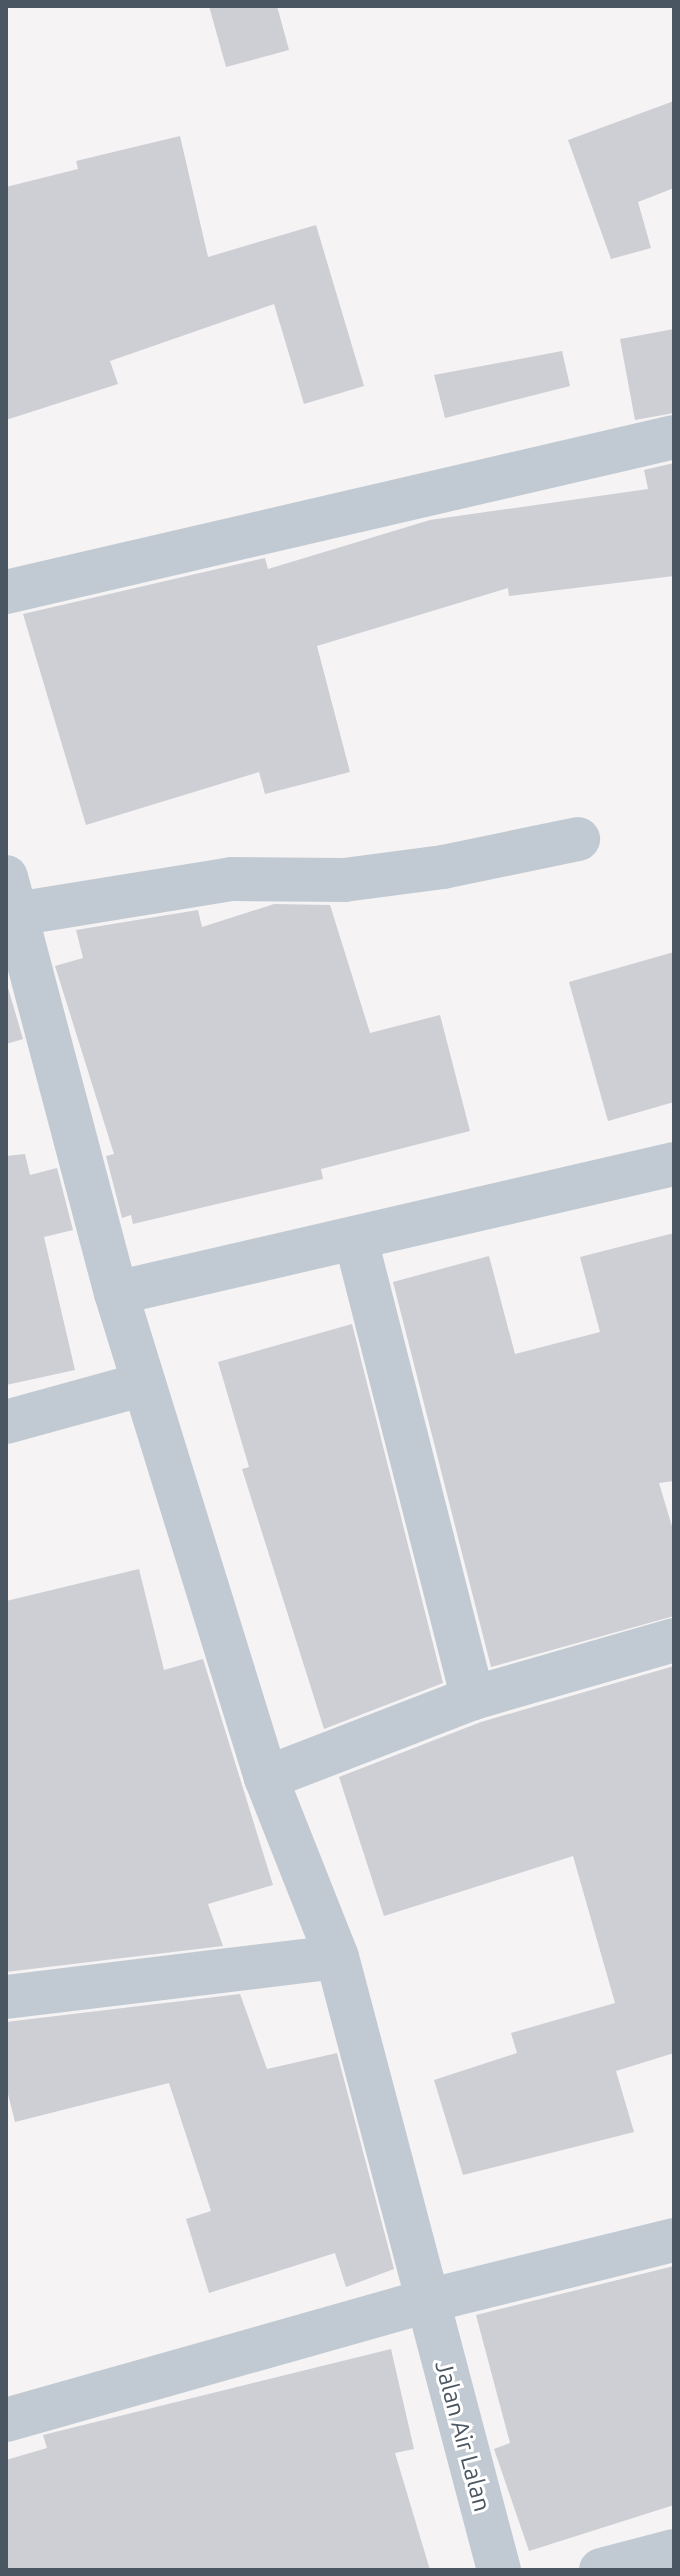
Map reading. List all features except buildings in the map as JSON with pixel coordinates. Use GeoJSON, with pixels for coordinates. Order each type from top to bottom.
{"type":"FeatureCollection","features":[{"type":"Feature","properties":{"kind":"street"},"geometry":{"type":"LineString","coordinates":[[6,592],[674,437]]}},
{"type":"Feature","properties":{"kind":"street"},"geometry":{"type":"LineString","coordinates":[[11,896],[231,879],[344,880],[443,867],[578,839]]}},
{"type":"Feature","properties":{"kind":"street","name":"Jalan Air Lalan"},"geometry":{"type":"LineString","coordinates":[[11,896],[18,972],[116,1293],[266,1778],[337,1957],[499,2570]]}},
{"type":"Feature","properties":{"kind":"street"},"geometry":{"type":"LineString","coordinates":[[116,1293],[356,1240],[674,1164]]}},
{"type":"Feature","properties":{"kind":"street"},"geometry":{"type":"LineString","coordinates":[[356,1240],[473,1698]]}},
{"type":"Feature","properties":{"kind":"street"},"geometry":{"type":"LineString","coordinates":[[6,1422],[144,1384]]}},
{"type":"Feature","properties":{"kind":"street"},"geometry":{"type":"LineString","coordinates":[[266,1778],[473,1698],[674,1640]]}},
{"type":"Feature","properties":{"kind":"street"},"geometry":{"type":"LineString","coordinates":[[6,1997],[337,1957]]}},
{"type":"Feature","properties":{"kind":"street"},"geometry":{"type":"LineString","coordinates":[[6,2420],[427,2301],[674,2240]]}},
{"type":"Feature","properties":{"kind":"street"},"geometry":{"type":"LineString","coordinates":[[601,2570],[674,2551]]}}]}
